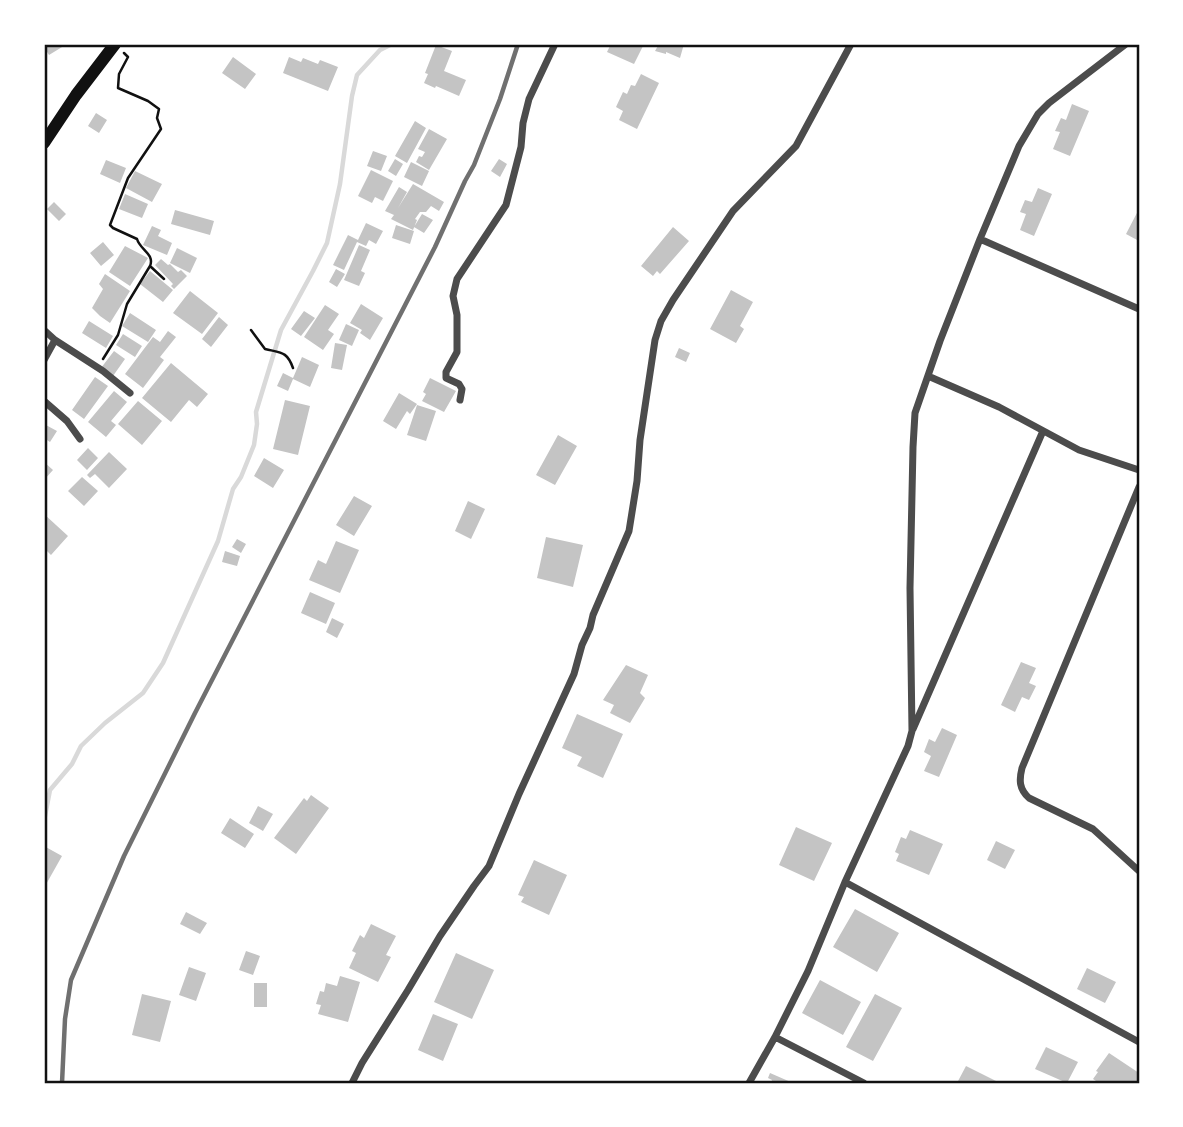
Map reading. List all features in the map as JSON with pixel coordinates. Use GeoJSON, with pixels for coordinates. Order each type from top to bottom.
{"type":"FeatureCollection","features":[{"type":"Feature","properties":{"kind":"main road"},"geometry":{"type":"LineString","coordinates":[[44,144],[76,95],[115,44]]}},
{"type":"Feature","properties":{"kind":"street"},"geometry":{"type":"LineString","coordinates":[[460,400],[459,384],[446,378],[446,372],[457,352],[457,315],[453,296],[457,279],[506,205],[521,147],[523,122],[529,99],[555,44]]}},
{"type":"Feature","properties":{"kind":"street"},"geometry":{"type":"LineString","coordinates":[[352,1083],[440,936],[489,866],[574,674],[593,615],[629,531],[655,340],[666,311],[733,211],[796,146],[851,44]]}},
{"type":"Feature","properties":{"kind":"street"},"geometry":{"type":"LineString","coordinates":[[912,731],[910,588],[915,413],[980,239],[1019,146],[1038,114],[1126,44]]}},
{"type":"Feature","properties":{"kind":"street"},"geometry":{"type":"LineString","coordinates":[[980,239],[1139,309]]}},
{"type":"Feature","properties":{"kind":"street"},"geometry":{"type":"LineString","coordinates":[[44,330],[130,393]]}},
{"type":"Feature","properties":{"kind":"street"},"geometry":{"type":"LineString","coordinates":[[44,360],[55,340]]}},
{"type":"Feature","properties":{"kind":"street"},"geometry":{"type":"LineString","coordinates":[[928,376],[990,402],[1079,450],[1139,470]]}},
{"type":"Feature","properties":{"kind":"street"},"geometry":{"type":"LineString","coordinates":[[44,401],[67,421],[80,439]]}},
{"type":"Feature","properties":{"kind":"street"},"geometry":{"type":"LineString","coordinates":[[749,1083],[808,971],[845,882],[904,757],[912,731],[1043,431]]}},
{"type":"Feature","properties":{"kind":"street"},"geometry":{"type":"LineString","coordinates":[[1139,487],[1027,755],[1020,778],[1022,792],[1093,829],[1139,871]]}},
{"type":"Feature","properties":{"kind":"street"},"geometry":{"type":"LineString","coordinates":[[845,882],[1139,1042]]}},
{"type":"Feature","properties":{"kind":"street"},"geometry":{"type":"LineString","coordinates":[[775,1037],[864,1083]]}},
{"type":"Feature","properties":{"kind":"path"},"geometry":{"type":"LineString","coordinates":[[97,368],[118,335],[127,304],[152,261],[137,240],[110,225],[128,178],[161,129],[159,109],[148,101],[118,88],[119,74],[128,57]]}},
{"type":"Feature","properties":{"kind":"path"},"geometry":{"type":"LineString","coordinates":[[150,266],[164,279]]}},
{"type":"Feature","properties":{"kind":"path"},"geometry":{"type":"LineString","coordinates":[[251,330],[265,349],[283,353],[290,358],[293,368]]}},
{"type":"Feature","properties":{"kind":"building"},"geometry":{"type":"Polygon","coordinates":[[[44,44],[67,44],[49,55],[44,44]]]}},
{"type":"Feature","properties":{"kind":"building"},"geometry":{"type":"Polygon","coordinates":[[[611,44],[644,44],[634,64],[607,52],[611,44]]]}},
{"type":"Feature","properties":{"kind":"building"},"geometry":{"type":"Polygon","coordinates":[[[659,44],[684,44],[680,58],[655,51],[659,44]]]}},
{"type":"Feature","properties":{"kind":"building"},"geometry":{"type":"Polygon","coordinates":[[[436,45],[452,51],[444,71],[466,80],[459,96],[424,83],[436,45]]]}},
{"type":"Feature","properties":{"kind":"building"},"geometry":{"type":"Polygon","coordinates":[[[233,57],[256,74],[245,89],[222,73],[233,57]]]}},
{"type":"Feature","properties":{"kind":"building"},"geometry":{"type":"Polygon","coordinates":[[[289,57],[301,62],[303,58],[318,64],[320,60],[338,67],[328,91],[283,73],[289,57]]]}},
{"type":"Feature","properties":{"kind":"building"},"geometry":{"type":"Polygon","coordinates":[[[641,74],[659,83],[637,129],[619,120],[623,111],[616,107],[623,92],[627,94],[631,85],[635,86],[641,74]]]}},
{"type":"Feature","properties":{"kind":"building"},"geometry":{"type":"Polygon","coordinates":[[[1072,104],[1089,111],[1070,156],[1053,149],[1060,132],[1055,131],[1061,118],[1066,120],[1072,104]]]}},
{"type":"Feature","properties":{"kind":"building"},"geometry":{"type":"Polygon","coordinates":[[[96,113],[107,120],[99,133],[88,126],[96,113]]]}},
{"type":"Feature","properties":{"kind":"building"},"geometry":{"type":"Polygon","coordinates":[[[415,121],[426,128],[407,163],[395,156],[415,121]]]}},
{"type":"Feature","properties":{"kind":"building"},"geometry":{"type":"Polygon","coordinates":[[[429,129],[447,139],[429,170],[416,162],[425,152],[418,149],[429,129]]]}},
{"type":"Feature","properties":{"kind":"building"},"geometry":{"type":"Polygon","coordinates":[[[373,151],[387,156],[381,171],[367,166],[373,151]]]}},
{"type":"Feature","properties":{"kind":"building"},"geometry":{"type":"Polygon","coordinates":[[[395,159],[403,164],[396,176],[388,171],[395,159]]]}},
{"type":"Feature","properties":{"kind":"building"},"geometry":{"type":"Polygon","coordinates":[[[499,159],[507,164],[500,177],[491,171],[499,159]]]}},
{"type":"Feature","properties":{"kind":"building"},"geometry":{"type":"Polygon","coordinates":[[[106,160],[126,168],[120,183],[100,174],[106,160]]]}},
{"type":"Feature","properties":{"kind":"building"},"geometry":{"type":"Polygon","coordinates":[[[411,162],[429,171],[422,186],[404,177],[411,162]]]}},
{"type":"Feature","properties":{"kind":"building"},"geometry":{"type":"Polygon","coordinates":[[[371,170],[393,181],[383,201],[375,197],[372,203],[358,196],[371,170]]]}},
{"type":"Feature","properties":{"kind":"building"},"geometry":{"type":"Polygon","coordinates":[[[135,171],[162,184],[152,202],[126,188],[135,171]]]}},
{"type":"Feature","properties":{"kind":"building"},"geometry":{"type":"Polygon","coordinates":[[[413,184],[444,202],[439,211],[431,206],[426,212],[420,212],[415,219],[417,220],[413,230],[391,219],[394,215],[385,211],[399,187],[407,192],[398,208],[413,184]]]}},
{"type":"Feature","properties":{"kind":"building"},"geometry":{"type":"Polygon","coordinates":[[[1038,188],[1052,194],[1034,236],[1020,230],[1026,214],[1020,212],[1025,200],[1032,202],[1038,188]]]}},
{"type":"Feature","properties":{"kind":"building"},"geometry":{"type":"Polygon","coordinates":[[[125,194],[148,204],[142,218],[119,209],[125,194]]]}},
{"type":"Feature","properties":{"kind":"building"},"geometry":{"type":"Polygon","coordinates":[[[54,202],[66,214],[59,221],[47,209],[54,202]]]}},
{"type":"Feature","properties":{"kind":"building"},"geometry":{"type":"Polygon","coordinates":[[[1139,209],[1139,241],[1126,234],[1139,209]]]}},
{"type":"Feature","properties":{"kind":"building"},"geometry":{"type":"Polygon","coordinates":[[[175,210],[214,221],[210,235],[171,224],[175,210]]]}},
{"type":"Feature","properties":{"kind":"building"},"geometry":{"type":"Polygon","coordinates":[[[422,214],[433,220],[424,233],[414,227],[422,214]]]}},
{"type":"Feature","properties":{"kind":"building"},"geometry":{"type":"Polygon","coordinates":[[[366,223],[383,231],[376,244],[369,240],[366,246],[357,242],[344,270],[333,265],[348,235],[358,240],[366,223]]]}},
{"type":"Feature","properties":{"kind":"building"},"geometry":{"type":"Polygon","coordinates":[[[396,225],[414,231],[410,244],[392,238],[396,225]]]}},
{"type":"Feature","properties":{"kind":"building"},"geometry":{"type":"Polygon","coordinates":[[[152,226],[161,230],[158,236],[172,243],[167,255],[143,245],[152,226]]]}},
{"type":"Feature","properties":{"kind":"building"},"geometry":{"type":"Polygon","coordinates":[[[673,227],[689,241],[660,274],[657,271],[653,276],[641,266],[673,227]]]}},
{"type":"Feature","properties":{"kind":"building"},"geometry":{"type":"Polygon","coordinates":[[[103,242],[114,255],[101,266],[90,253],[103,242]]]}},
{"type":"Feature","properties":{"kind":"building"},"geometry":{"type":"Polygon","coordinates":[[[359,245],[370,250],[361,271],[365,273],[359,286],[344,280],[359,245]]]}},
{"type":"Feature","properties":{"kind":"building"},"geometry":{"type":"Polygon","coordinates":[[[125,246],[148,258],[130,286],[109,272],[125,246]]]}},
{"type":"Feature","properties":{"kind":"building"},"geometry":{"type":"Polygon","coordinates":[[[177,248],[197,258],[190,273],[170,263],[177,248]]]}},
{"type":"Feature","properties":{"kind":"building"},"geometry":{"type":"Polygon","coordinates":[[[161,259],[187,276],[174,289],[171,286],[173,284],[155,265],[161,259]]]}},
{"type":"Feature","properties":{"kind":"building"},"geometry":{"type":"Polygon","coordinates":[[[336,269],[345,274],[337,287],[329,282],[336,269]]]}},
{"type":"Feature","properties":{"kind":"building"},"geometry":{"type":"Polygon","coordinates":[[[150,271],[173,290],[163,302],[140,284],[150,271]]]}},
{"type":"Feature","properties":{"kind":"building"},"geometry":{"type":"Polygon","coordinates":[[[105,274],[130,291],[110,323],[92,308],[103,289],[99,284],[105,274]]]}},
{"type":"Feature","properties":{"kind":"building"},"geometry":{"type":"Polygon","coordinates":[[[731,290],[753,302],[740,326],[744,329],[736,343],[710,329],[731,290]]]}},
{"type":"Feature","properties":{"kind":"building"},"geometry":{"type":"Polygon","coordinates":[[[190,291],[218,313],[202,334],[173,313],[190,291]]]}},
{"type":"Feature","properties":{"kind":"building"},"geometry":{"type":"Polygon","coordinates":[[[361,304],[383,318],[370,340],[360,333],[362,330],[350,323],[361,304]]]}},
{"type":"Feature","properties":{"kind":"building"},"geometry":{"type":"Polygon","coordinates":[[[325,305],[339,314],[328,330],[334,334],[323,350],[304,337],[325,305]]]}},
{"type":"Feature","properties":{"kind":"building"},"geometry":{"type":"Polygon","coordinates":[[[304,311],[315,318],[301,336],[291,329],[304,311]]]}},
{"type":"Feature","properties":{"kind":"building"},"geometry":{"type":"Polygon","coordinates":[[[130,313],[156,330],[148,342],[122,326],[130,313]]]}},
{"type":"Feature","properties":{"kind":"building"},"geometry":{"type":"Polygon","coordinates":[[[219,317],[228,325],[211,347],[202,339],[219,317]]]}},
{"type":"Feature","properties":{"kind":"building"},"geometry":{"type":"Polygon","coordinates":[[[89,321],[113,336],[106,348],[82,333],[89,321]]]}},
{"type":"Feature","properties":{"kind":"building"},"geometry":{"type":"Polygon","coordinates":[[[346,324],[359,330],[352,346],[339,340],[346,324]]]}},
{"type":"Feature","properties":{"kind":"building"},"geometry":{"type":"Polygon","coordinates":[[[168,331],[176,337],[160,357],[164,360],[143,388],[125,374],[153,337],[160,342],[168,331]]]}},
{"type":"Feature","properties":{"kind":"building"},"geometry":{"type":"Polygon","coordinates":[[[123,334],[142,346],[135,357],[116,345],[123,334]]]}},
{"type":"Feature","properties":{"kind":"building"},"geometry":{"type":"Polygon","coordinates":[[[335,343],[347,345],[342,370],[331,368],[335,343]]]}},
{"type":"Feature","properties":{"kind":"building"},"geometry":{"type":"Polygon","coordinates":[[[679,348],[690,353],[686,362],[675,357],[679,348]]]}},
{"type":"Feature","properties":{"kind":"building"},"geometry":{"type":"Polygon","coordinates":[[[114,351],[125,359],[113,376],[101,368],[114,351]]]}},
{"type":"Feature","properties":{"kind":"building"},"geometry":{"type":"Polygon","coordinates":[[[302,357],[319,365],[310,387],[293,379],[288,391],[277,386],[283,373],[293,378],[302,357]]]}},
{"type":"Feature","properties":{"kind":"building"},"geometry":{"type":"Polygon","coordinates":[[[171,363],[208,394],[197,407],[189,400],[171,422],[142,398],[171,363]]]}},
{"type":"Feature","properties":{"kind":"building"},"geometry":{"type":"Polygon","coordinates":[[[95,377],[108,386],[84,419],[72,410],[95,377]]]}},
{"type":"Feature","properties":{"kind":"building"},"geometry":{"type":"Polygon","coordinates":[[[430,378],[456,391],[444,412],[422,401],[430,378]]]}},
{"type":"Feature","properties":{"kind":"building"},"geometry":{"type":"Polygon","coordinates":[[[114,391],[127,402],[111,421],[116,425],[106,437],[88,422],[114,391]]]}},
{"type":"Feature","properties":{"kind":"building"},"geometry":{"type":"Polygon","coordinates":[[[399,393],[417,404],[410,414],[407,411],[396,429],[383,421],[399,393]]]}},
{"type":"Feature","properties":{"kind":"building"},"geometry":{"type":"Polygon","coordinates":[[[285,400],[310,406],[298,455],[273,449],[285,400]]]}},
{"type":"Feature","properties":{"kind":"building"},"geometry":{"type":"Polygon","coordinates":[[[138,401],[162,421],[142,445],[118,424],[138,401]]]}},
{"type":"Feature","properties":{"kind":"building"},"geometry":{"type":"Polygon","coordinates":[[[417,405],[436,411],[426,441],[407,435],[417,405]]]}},
{"type":"Feature","properties":{"kind":"building"},"geometry":{"type":"Polygon","coordinates":[[[44,424],[57,431],[50,442],[44,438],[44,424]]]}},
{"type":"Feature","properties":{"kind":"building"},"geometry":{"type":"Polygon","coordinates":[[[558,435],[577,446],[555,485],[536,475],[558,435]]]}},
{"type":"Feature","properties":{"kind":"building"},"geometry":{"type":"Polygon","coordinates":[[[88,448],[98,458],[87,470],[77,460],[88,448]]]}},
{"type":"Feature","properties":{"kind":"building"},"geometry":{"type":"Polygon","coordinates":[[[109,452],[127,469],[109,488],[95,474],[90,478],[87,475],[109,452]]]}},
{"type":"Feature","properties":{"kind":"building"},"geometry":{"type":"Polygon","coordinates":[[[264,458],[284,470],[273,488],[254,476],[264,458]]]}},
{"type":"Feature","properties":{"kind":"building"},"geometry":{"type":"Polygon","coordinates":[[[44,462],[53,470],[44,480],[44,462]]]}},
{"type":"Feature","properties":{"kind":"building"},"geometry":{"type":"Polygon","coordinates":[[[82,477],[98,491],[84,506],[68,491],[82,477]]]}},
{"type":"Feature","properties":{"kind":"building"},"geometry":{"type":"Polygon","coordinates":[[[354,496],[372,506],[354,536],[336,525],[354,496]]]}},
{"type":"Feature","properties":{"kind":"building"},"geometry":{"type":"Polygon","coordinates":[[[468,501],[485,509],[471,539],[455,531],[468,501]]]}},
{"type":"Feature","properties":{"kind":"building"},"geometry":{"type":"Polygon","coordinates":[[[44,514],[68,536],[51,555],[44,548],[44,514]]]}},
{"type":"Feature","properties":{"kind":"building"},"geometry":{"type":"Polygon","coordinates":[[[546,537],[583,545],[573,587],[537,578],[546,537]]]}},
{"type":"Feature","properties":{"kind":"building"},"geometry":{"type":"Polygon","coordinates":[[[237,539],[246,544],[241,553],[232,547],[237,539]]]}},
{"type":"Feature","properties":{"kind":"building"},"geometry":{"type":"Polygon","coordinates":[[[336,541],[359,550],[340,593],[309,580],[318,560],[326,564],[336,541]]]}},
{"type":"Feature","properties":{"kind":"building"},"geometry":{"type":"Polygon","coordinates":[[[225,551],[240,556],[237,566],[222,562],[225,551]]]}},
{"type":"Feature","properties":{"kind":"building"},"geometry":{"type":"Polygon","coordinates":[[[310,592],[335,603],[326,624],[301,613],[310,592]]]}},
{"type":"Feature","properties":{"kind":"building"},"geometry":{"type":"Polygon","coordinates":[[[332,618],[344,624],[337,638],[326,632],[332,618]]]}},
{"type":"Feature","properties":{"kind":"building"},"geometry":{"type":"Polygon","coordinates":[[[1021,662],[1036,668],[1029,683],[1036,686],[1029,700],[1022,697],[1015,712],[1001,705],[1021,662]]]}},
{"type":"Feature","properties":{"kind":"building"},"geometry":{"type":"Polygon","coordinates":[[[626,665],[648,675],[640,693],[645,698],[630,723],[610,713],[614,705],[603,700],[626,665]]]}},
{"type":"Feature","properties":{"kind":"building"},"geometry":{"type":"Polygon","coordinates":[[[577,714],[623,734],[603,778],[577,766],[582,757],[562,748],[577,714]]]}},
{"type":"Feature","properties":{"kind":"building"},"geometry":{"type":"Polygon","coordinates":[[[942,728],[957,735],[939,777],[924,771],[931,756],[924,752],[929,739],[935,742],[942,728]]]}},
{"type":"Feature","properties":{"kind":"building"},"geometry":{"type":"Polygon","coordinates":[[[311,795],[329,808],[296,854],[274,838],[304,798],[307,801],[311,795]]]}},
{"type":"Feature","properties":{"kind":"building"},"geometry":{"type":"Polygon","coordinates":[[[258,806],[273,814],[263,831],[249,823],[258,806]]]}},
{"type":"Feature","properties":{"kind":"building"},"geometry":{"type":"Polygon","coordinates":[[[230,818],[254,834],[245,848],[221,833],[230,818]]]}},
{"type":"Feature","properties":{"kind":"building"},"geometry":{"type":"Polygon","coordinates":[[[796,827],[832,843],[814,881],[779,865],[796,827]]]}},
{"type":"Feature","properties":{"kind":"building"},"geometry":{"type":"Polygon","coordinates":[[[910,830],[943,844],[929,875],[896,861],[899,854],[895,852],[901,837],[906,839],[910,830]]]}},
{"type":"Feature","properties":{"kind":"building"},"geometry":{"type":"Polygon","coordinates":[[[996,841],[1015,850],[1005,869],[987,860],[996,841]]]}},
{"type":"Feature","properties":{"kind":"building"},"geometry":{"type":"Polygon","coordinates":[[[44,846],[62,856],[44,888],[44,846]]]}},
{"type":"Feature","properties":{"kind":"building"},"geometry":{"type":"Polygon","coordinates":[[[534,860],[567,875],[549,915],[521,902],[524,897],[518,895],[534,860]]]}},
{"type":"Feature","properties":{"kind":"building"},"geometry":{"type":"Polygon","coordinates":[[[855,909],[899,933],[877,972],[833,947],[855,909]]]}},
{"type":"Feature","properties":{"kind":"building"},"geometry":{"type":"Polygon","coordinates":[[[186,912],[207,923],[200,934],[180,924],[186,912]]]}},
{"type":"Feature","properties":{"kind":"building"},"geometry":{"type":"Polygon","coordinates":[[[371,924],[396,936],[386,955],[391,957],[378,982],[349,968],[356,953],[352,951],[360,935],[364,938],[371,924]]]}},
{"type":"Feature","properties":{"kind":"building"},"geometry":{"type":"Polygon","coordinates":[[[246,951],[260,956],[253,975],[239,970],[246,951]]]}},
{"type":"Feature","properties":{"kind":"building"},"geometry":{"type":"Polygon","coordinates":[[[456,953],[494,970],[472,1019],[434,1002],[456,953]]]}},
{"type":"Feature","properties":{"kind":"building"},"geometry":{"type":"Polygon","coordinates":[[[189,967],[206,973],[196,1001],[179,995],[189,967]]]}},
{"type":"Feature","properties":{"kind":"building"},"geometry":{"type":"Polygon","coordinates":[[[1087,968],[1116,982],[1105,1003],[1077,989],[1087,968]]]}},
{"type":"Feature","properties":{"kind":"building"},"geometry":{"type":"Polygon","coordinates":[[[340,976],[360,982],[348,1022],[318,1014],[321,1005],[316,1004],[326,983],[337,986],[340,976]]]}},
{"type":"Feature","properties":{"kind":"building"},"geometry":{"type":"Polygon","coordinates":[[[820,980],[861,1002],[843,1035],[802,1013],[820,980]]]}},
{"type":"Feature","properties":{"kind":"building"},"geometry":{"type":"Polygon","coordinates":[[[254,983],[267,983],[267,1007],[254,1007],[254,983]]]}},
{"type":"Feature","properties":{"kind":"building"},"geometry":{"type":"Polygon","coordinates":[[[142,994],[171,1001],[160,1042],[132,1035],[142,994]]]}},
{"type":"Feature","properties":{"kind":"building"},"geometry":{"type":"Polygon","coordinates":[[[875,994],[902,1008],[873,1061],[846,1047],[875,994]]]}},
{"type":"Feature","properties":{"kind":"building"},"geometry":{"type":"Polygon","coordinates":[[[433,1014],[458,1024],[443,1061],[418,1050],[433,1014]]]}},
{"type":"Feature","properties":{"kind":"building"},"geometry":{"type":"Polygon","coordinates":[[[1046,1047],[1078,1062],[1067,1083],[1035,1069],[1046,1047]]]}},
{"type":"Feature","properties":{"kind":"building"},"geometry":{"type":"Polygon","coordinates":[[[1109,1053],[1139,1073],[1139,1083],[1099,1083],[1093,1079],[1109,1053]]]}},
{"type":"Feature","properties":{"kind":"building"},"geometry":{"type":"Polygon","coordinates":[[[966,1066],[1000,1083],[957,1083],[966,1066]]]}},
{"type":"Feature","properties":{"kind":"building"},"geometry":{"type":"Polygon","coordinates":[[[770,1073],[793,1083],[771,1083],[772,1080],[768,1078],[770,1073]]]}},
{"type":"Feature","properties":{"kind":"waterway"},"geometry":{"type":"LineString","coordinates":[[44,821],[50,790],[72,764],[81,746],[143,693],[163,663],[218,541],[233,489],[254,445],[256,412],[281,330],[327,243],[340,184],[357,75],[380,50],[392,44]]}},
{"type":"Feature","properties":{"kind":"railway"},"geometry":{"type":"LineString","coordinates":[[62,1083],[65,1019],[71,980],[124,856],[435,247],[474,165],[518,44]]}}]}
